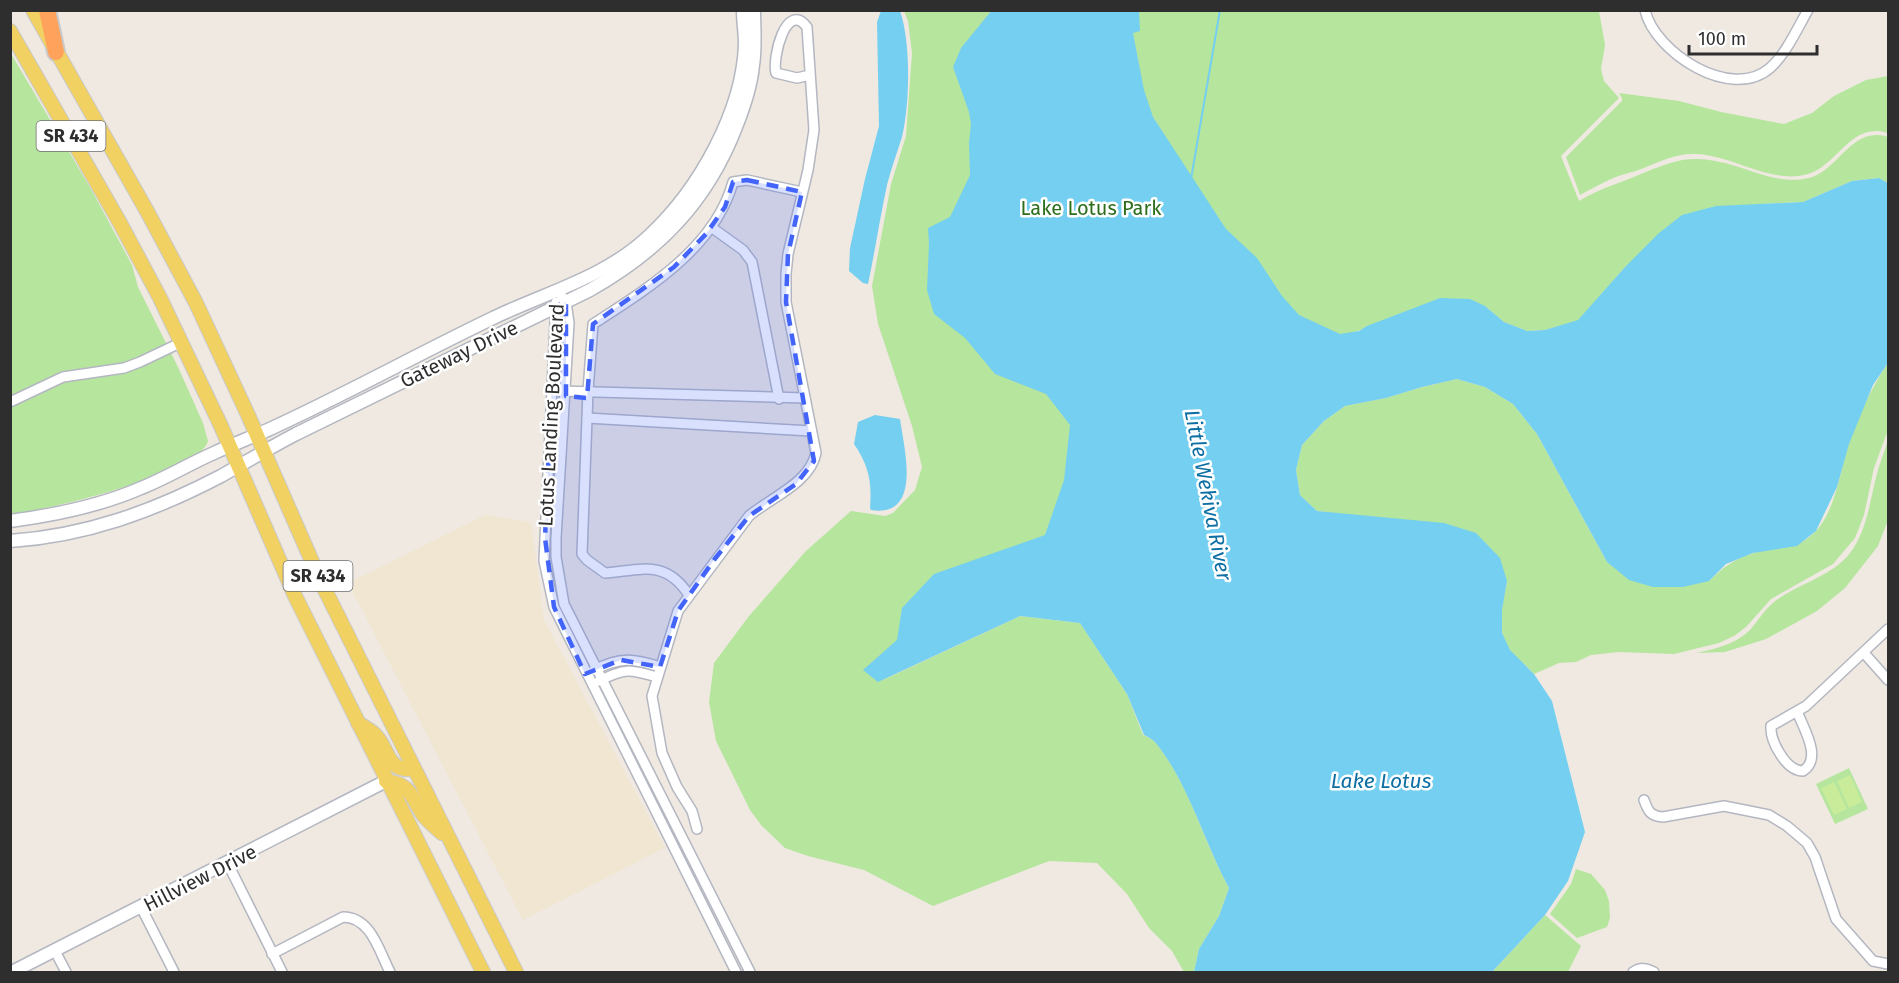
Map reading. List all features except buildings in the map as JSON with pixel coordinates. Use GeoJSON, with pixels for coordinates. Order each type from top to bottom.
{"type":"FeatureCollection","features":[{"type":"Feature","properties":{"kind":"highway"},"geometry":{"type":"LineString","coordinates":[[47,10],[56,52]]}},
{"type":"Feature","properties":{"kind":"main road","name":"SR 434"},"geometry":{"type":"LineString","coordinates":[[33,10],[174,260],[219,351],[321,582],[516,972]]}},
{"type":"Feature","properties":{"kind":"main road","name":"SR 434"},"geometry":{"type":"LineString","coordinates":[[10,31],[120,223],[182,342],[295,596],[483,972]]}},
{"type":"Feature","properties":{"kind":"main road"},"geometry":{"type":"LineString","coordinates":[[356,721],[377,737],[388,759],[395,765],[405,770],[414,770]]}},
{"type":"Feature","properties":{"kind":"main road"},"geometry":{"type":"LineString","coordinates":[[387,781],[406,787],[425,817],[449,841]]}},
{"type":"Feature","properties":{"kind":"street","name":"Gateway Drive"},"geometry":{"type":"LineString","coordinates":[[10,520],[40,517],[130,493],[257,435],[530,300],[558,291],[598,273],[650,236],[679,206],[697,179],[726,122],[738,89],[745,45],[743,10]]}},
{"type":"Feature","properties":{"kind":"street","name":"Gateway Drive"},"geometry":{"type":"LineString","coordinates":[[10,541],[37,540],[80,532],[123,520],[169,501],[622,272],[657,244],[684,216],[722,162],[745,104],[753,66],[754,10]]}},
{"type":"Feature","properties":{"kind":"street"},"geometry":{"type":"LineString","coordinates":[[1644,10],[1656,33],[1679,56],[1701,71],[1725,79],[1741,80],[1756,76],[1770,68],[1784,51],[1806,12]]}},
{"type":"Feature","properties":{"kind":"street"},"geometry":{"type":"LineString","coordinates":[[697,829],[692,811],[677,787],[662,753],[652,696],[678,611],[689,595],[749,516],[796,484],[814,461],[816,453],[786,302],[788,254],[808,170],[814,130],[807,27],[804,22],[795,20],[788,23],[781,32],[775,53],[776,73],[797,78],[810,75]]}},
{"type":"Feature","properties":{"kind":"street"},"geometry":{"type":"LineString","coordinates":[[689,595],[677,580],[663,570],[645,568],[605,573],[582,554],[593,324],[674,267],[711,227],[724,207],[733,182],[747,180],[802,192]]}},
{"type":"Feature","properties":{"kind":"street"},"geometry":{"type":"LineString","coordinates":[[711,227],[743,250],[752,262],[779,399]]}},
{"type":"Feature","properties":{"kind":"street","name":"Lotus Landing Boulevard"},"geometry":{"type":"LineString","coordinates":[[558,291],[560,304],[569,323],[556,557],[564,604],[750,972]]}},
{"type":"Feature","properties":{"kind":"street","name":"Lotus Landing Boulevard"},"geometry":{"type":"LineString","coordinates":[[560,304],[552,391],[544,561],[554,607],[585,674],[736,972]]}},
{"type":"Feature","properties":{"kind":"street"},"geometry":{"type":"LineString","coordinates":[[10,402],[63,377],[124,368],[182,342]]}},
{"type":"Feature","properties":{"kind":"street"},"geometry":{"type":"LineString","coordinates":[[418,356],[425,370]]}},
{"type":"Feature","properties":{"kind":"street"},"geometry":{"type":"LineString","coordinates":[[552,391],[805,398]]}},
{"type":"Feature","properties":{"kind":"street"},"geometry":{"type":"LineString","coordinates":[[587,418],[811,431]]}},
{"type":"Feature","properties":{"kind":"street"},"geometry":{"type":"LineString","coordinates":[[1797,711],[1812,754],[1812,760],[1806,769],[1798,772],[1785,761],[1771,734],[1771,726],[1797,711],[1806,706],[1888,629]]}},
{"type":"Feature","properties":{"kind":"street"},"geometry":{"type":"LineString","coordinates":[[1864,653],[1888,680]]}},
{"type":"Feature","properties":{"kind":"street"},"geometry":{"type":"LineString","coordinates":[[621,660],[622,671]]}},
{"type":"Feature","properties":{"kind":"street"},"geometry":{"type":"LineString","coordinates":[[585,674],[621,660],[643,661],[660,667]]}},
{"type":"Feature","properties":{"kind":"street"},"geometry":{"type":"LineString","coordinates":[[591,685],[622,671],[635,671],[657,677]]}},
{"type":"Feature","properties":{"kind":"street","name":"Hillview Drive"},"geometry":{"type":"LineString","coordinates":[[12,972],[387,781]]}},
{"type":"Feature","properties":{"kind":"street"},"geometry":{"type":"LineString","coordinates":[[1644,800],[1653,816],[1663,818],[1724,806],[1769,815],[1787,826],[1807,843],[1815,857],[1836,919],[1873,961],[1888,964]]}},
{"type":"Feature","properties":{"kind":"street"},"geometry":{"type":"LineString","coordinates":[[228,864],[282,972]]}},
{"type":"Feature","properties":{"kind":"street"},"geometry":{"type":"LineString","coordinates":[[141,908],[174,972]]}},
{"type":"Feature","properties":{"kind":"street"},"geometry":{"type":"LineString","coordinates":[[272,954],[343,917],[354,917],[363,923],[370,933],[390,972]]}},
{"type":"Feature","properties":{"kind":"street"},"geometry":{"type":"LineString","coordinates":[[55,951],[66,972]]}},
{"type":"Feature","properties":{"kind":"street"},"geometry":{"type":"LineString","coordinates":[[1633,972],[1645,968],[1654,972]]}},
{"type":"Feature","properties":{"kind":"highlighted area"},"geometry":{"type":"Polygon","coordinates":[[[747,180],[802,192],[788,254],[786,302],[814,461],[796,484],[749,516],[714,560],[678,611],[660,667],[621,660],[585,674],[554,607],[545,538],[555,307],[566,302],[566,396],[587,398],[593,324],[674,267],[706,234],[725,207],[733,182],[747,180]]]}},
{"type":"Feature","properties":{"kind":"shaded area"},"geometry":{"type":"Polygon","coordinates":[[[485,515],[531,522],[544,620],[665,848],[523,920],[348,583],[485,515]]]}},
{"type":"Feature","properties":{"kind":"green space","name":"Lake Lotus Park"},"geometry":{"type":"Polygon","coordinates":[[[904,11],[1599,11],[1605,45],[1601,69],[1604,81],[1619,98],[1561,156],[1579,201],[1603,189],[1676,161],[1693,159],[1725,163],[1787,180],[1809,178],[1829,167],[1846,150],[1865,137],[1875,135],[1888,137],[1888,183],[1879,178],[1852,181],[1803,202],[1762,204],[1626,266],[1578,321],[1545,330],[1527,331],[1504,322],[1485,306],[1391,318],[1350,334],[1134,552],[879,682],[1020,616],[1080,623],[1127,694],[1143,735],[1155,742],[1177,775],[1229,888],[1219,916],[1199,949],[1194,972],[1184,972],[1172,951],[1149,928],[1127,894],[1097,863],[1049,861],[933,906],[864,870],[785,848],[761,825],[750,810],[716,741],[709,702],[714,663],[749,616],[806,551],[851,511],[885,516],[893,513],[915,490],[922,467],[912,426],[878,324],[872,286],[891,184],[906,136],[912,53],[908,21],[904,11]]]}},
{"type":"Feature","properties":{"kind":"green space"},"geometry":{"type":"Polygon","coordinates":[[[10,52],[91,189],[132,265],[138,287],[178,367],[203,423],[208,441],[198,454],[150,478],[85,498],[10,515],[10,52]]]}},
{"type":"Feature","properties":{"kind":"green space"},"geometry":{"type":"Polygon","coordinates":[[[1888,76],[1888,133],[1875,131],[1854,138],[1828,162],[1808,174],[1780,176],[1724,159],[1689,154],[1669,158],[1613,178],[1580,195],[1566,157],[1622,101],[1619,93],[1679,101],[1784,124],[1812,113],[1834,96],[1866,80],[1888,76]]]}},
{"type":"Feature","properties":{"kind":"green space"},"geometry":{"type":"Polygon","coordinates":[[[1888,363],[1888,430],[1874,468],[1864,515],[1855,538],[1833,564],[1771,599],[1746,627],[1734,636],[1719,643],[1674,654],[1619,652],[1591,655],[1576,662],[1559,663],[1534,674],[1505,642],[1501,617],[1507,581],[1355,516],[1317,511],[1300,495],[1296,470],[1302,445],[1324,421],[1345,406],[1386,398],[1457,379],[1485,387],[1513,404],[1537,434],[1607,562],[1709,581],[1723,568],[1738,559],[1760,551],[1800,543],[1822,524],[1832,503],[1848,446],[1861,414],[1888,363]]]}},
{"type":"Feature","properties":{"kind":"green space"},"geometry":{"type":"Polygon","coordinates":[[[1888,440],[1888,520],[1878,546],[1845,588],[1817,611],[1766,639],[1725,652],[1696,653],[1718,648],[1738,639],[1750,630],[1774,602],[1827,573],[1845,559],[1860,537],[1865,524],[1888,440]]]}},
{"type":"Feature","properties":{"kind":"green space"},"geometry":{"type":"Polygon","coordinates":[[[1849,768],[1868,809],[1835,824],[1816,784],[1849,768]]]}},
{"type":"Feature","properties":{"kind":"green space"},"geometry":{"type":"Polygon","coordinates":[[[1850,775],[1862,802],[1849,808],[1837,781],[1850,775]]]}},
{"type":"Feature","properties":{"kind":"green space"},"geometry":{"type":"Polygon","coordinates":[[[1834,782],[1847,809],[1834,815],[1821,788],[1834,782]]]}},
{"type":"Feature","properties":{"kind":"green space"},"geometry":{"type":"Polygon","coordinates":[[[1576,869],[1591,874],[1605,890],[1609,901],[1610,918],[1607,927],[1577,938],[1550,914],[1571,884],[1576,869]]]}},
{"type":"Feature","properties":{"kind":"green space"},"geometry":{"type":"Polygon","coordinates":[[[1545,915],[1581,946],[1568,972],[1492,972],[1545,915]]]}},
{"type":"Feature","properties":{"kind":"water","name":"Lake Lotus"},"geometry":{"type":"Polygon","coordinates":[[[992,10],[1139,11],[1140,31],[1133,33],[1144,90],[1153,117],[1226,229],[1257,258],[1282,296],[1299,315],[1340,334],[1359,331],[1440,298],[1470,299],[1485,306],[1504,322],[1527,331],[1545,330],[1578,320],[1626,266],[1659,233],[1682,215],[1716,206],[1803,202],[1852,181],[1879,178],[1888,183],[1888,363],[1873,385],[1849,444],[1837,487],[1816,531],[1797,546],[1753,553],[1726,564],[1709,581],[1683,587],[1653,587],[1629,580],[1607,562],[1537,434],[1513,404],[1485,387],[1457,379],[1386,398],[1345,406],[1324,421],[1302,445],[1296,470],[1300,495],[1317,511],[1444,523],[1476,533],[1500,558],[1507,581],[1502,610],[1502,633],[1510,650],[1534,674],[1552,701],[1585,832],[1568,881],[1545,915],[1492,972],[1194,972],[1199,949],[1219,916],[1229,888],[1177,775],[1155,742],[1144,735],[1127,694],[1080,623],[1020,616],[878,682],[863,670],[897,640],[902,608],[934,574],[1045,535],[1064,480],[1070,425],[1046,394],[995,374],[965,338],[934,314],[927,290],[928,228],[950,217],[970,175],[971,124],[953,67],[961,48],[992,10]]]}},
{"type":"Feature","properties":{"kind":"water"},"geometry":{"type":"Polygon","coordinates":[[[881,11],[900,11],[908,56],[908,91],[905,123],[887,185],[868,284],[863,283],[849,271],[850,248],[879,126],[877,22],[881,11]]]}},
{"type":"Feature","properties":{"kind":"water"},"geometry":{"type":"Polygon","coordinates":[[[875,415],[900,419],[904,447],[906,478],[904,492],[898,503],[887,510],[871,510],[870,508],[868,475],[854,444],[858,422],[875,415]]]}},
{"type":"Feature","properties":{"kind":"waterway","name":"Little Wekiva River"},"geometry":{"type":"LineString","coordinates":[[1191,179],[1220,10]]}}]}
